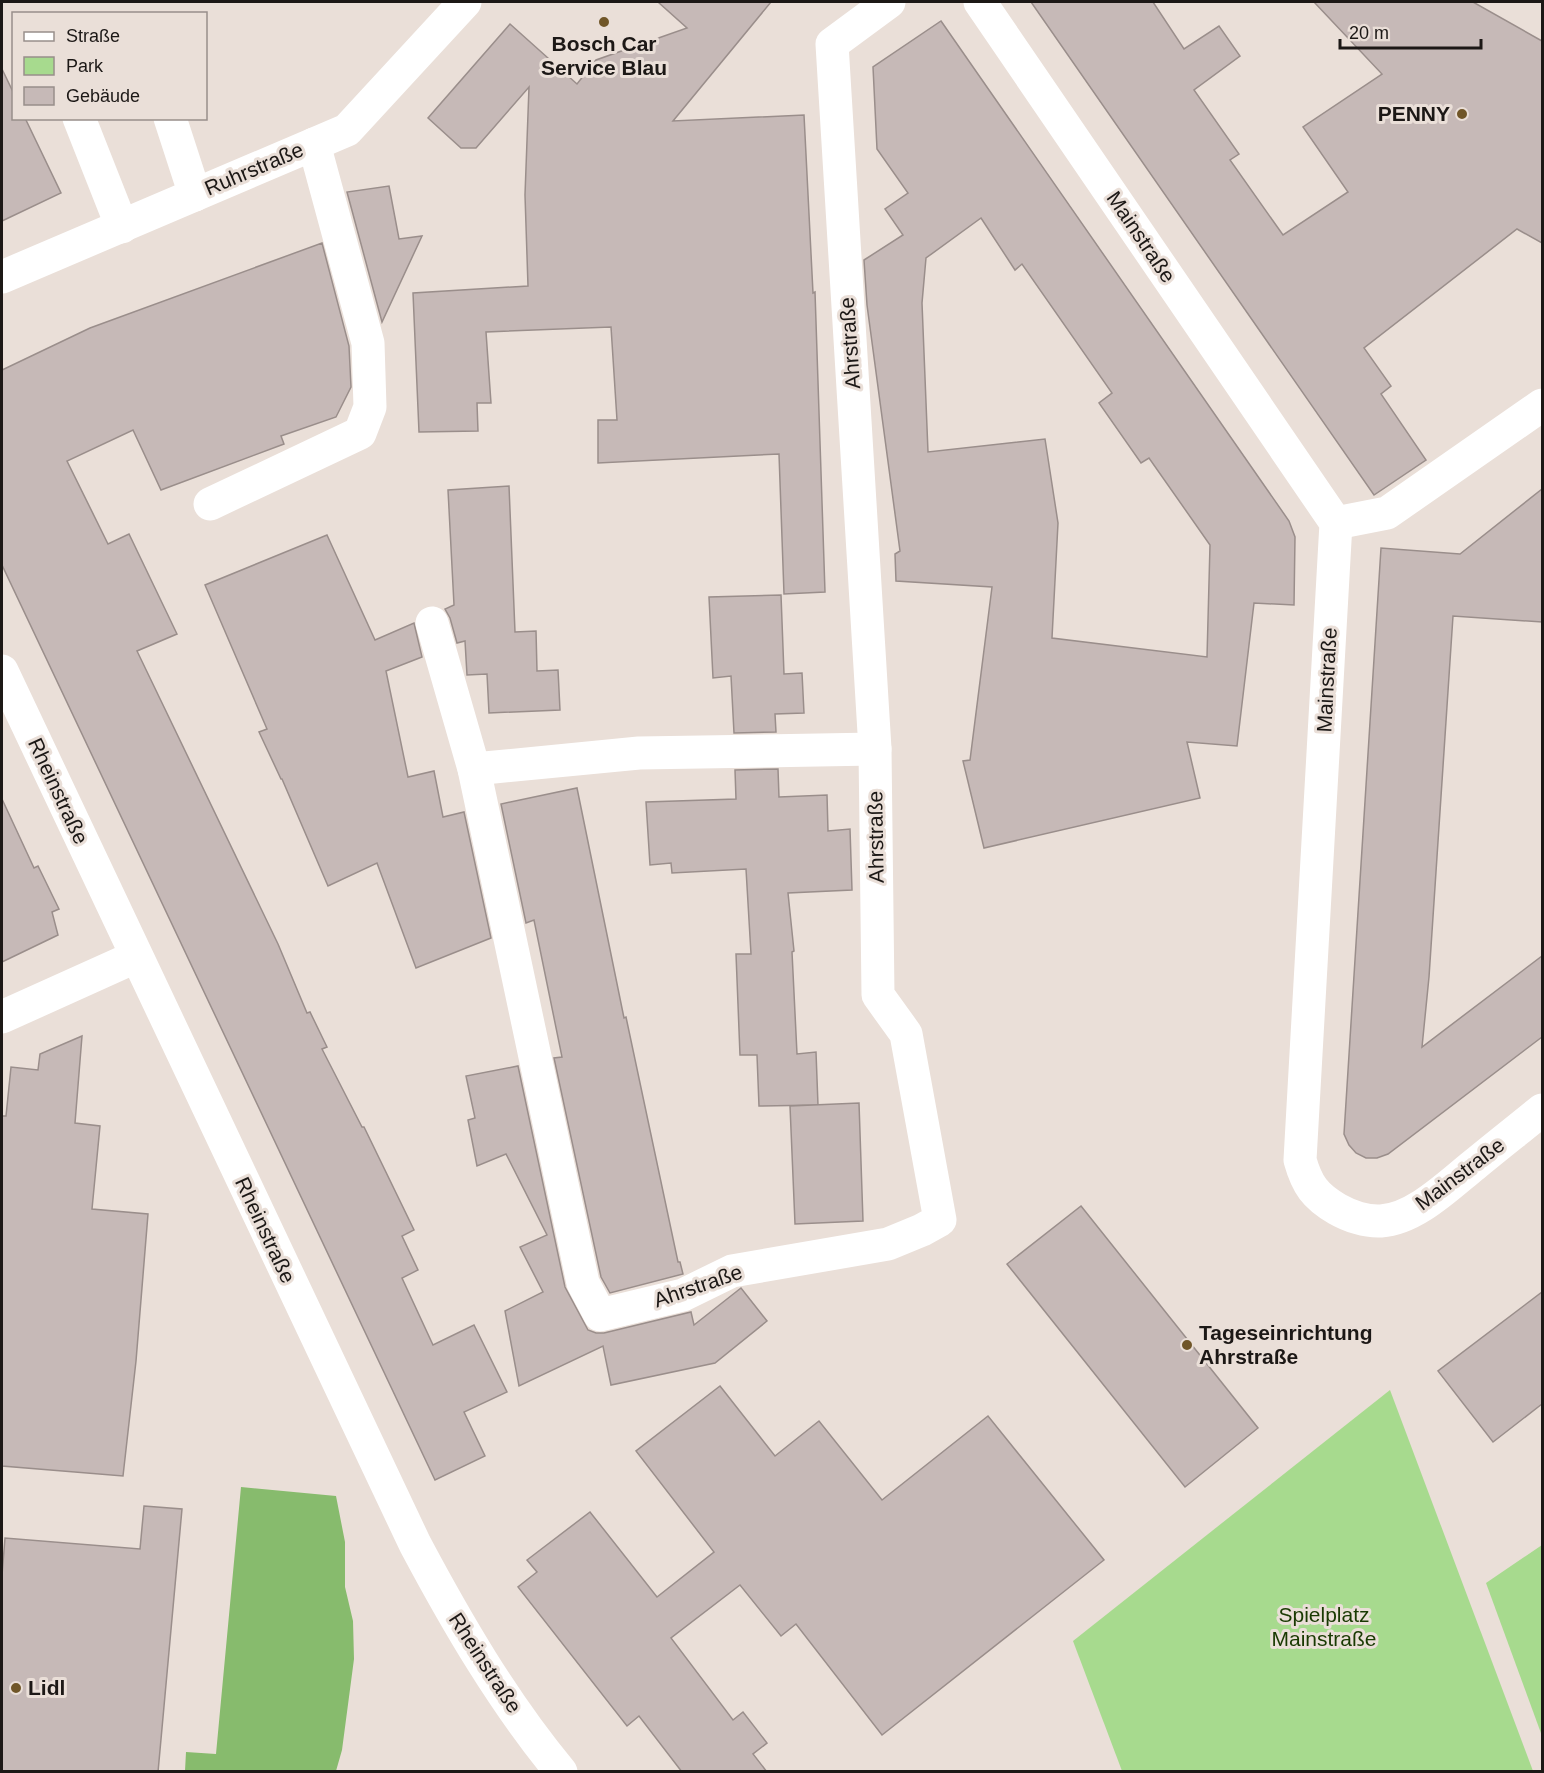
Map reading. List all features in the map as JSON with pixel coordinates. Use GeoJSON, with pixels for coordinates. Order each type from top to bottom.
{"type":"FeatureCollection","features":[{"type":"Feature","properties":{"kind":"street","name":"Ruhrstraße"},"geometry":{"type":"LineString","coordinates":[[2,277],[347,130],[465,2]]}},
{"type":"Feature","properties":{"kind":"street","name":"Ahrstraße"},"geometry":{"type":"LineString","coordinates":[[432,623],[474,769],[583,1284],[600,1315],[683,1295],[732,1271],[888,1244],[940,1220],[906,1034],[878,995],[875,749],[832,44],[889,2]]}},
{"type":"Feature","properties":{"kind":"street","name":"Mainstraße"},"geometry":{"type":"LineString","coordinates":[[980,2],[1336,523],[1300,1160],[1306,1180],[1322,1200],[1342,1212],[1382,1221],[1401,1216],[1425,1204],[1542,1110]]}},
{"type":"Feature","properties":{"kind":"street"},"geometry":{"type":"LineString","coordinates":[[80,120],[122,227]]}},
{"type":"Feature","properties":{"kind":"street"},"geometry":{"type":"LineString","coordinates":[[171,120],[195,195]]}},
{"type":"Feature","properties":{"kind":"street"},"geometry":{"type":"LineString","coordinates":[[210,504],[360,433],[370,407],[368,343],[314,144]]}},
{"type":"Feature","properties":{"kind":"street"},"geometry":{"type":"LineString","coordinates":[[1336,523],[1387,513],[1542,405]]}},
{"type":"Feature","properties":{"kind":"street","name":"Rheinstraße"},"geometry":{"type":"LineString","coordinates":[[2,670],[135,957],[415,1544],[440,1591],[496,1684],[561,1772]]}},
{"type":"Feature","properties":{"kind":"street"},"geometry":{"type":"LineString","coordinates":[[474,769],[639,753],[875,749]]}},
{"type":"Feature","properties":{"kind":"street"},"geometry":{"type":"LineString","coordinates":[[2,1017],[135,957]]}},
{"type":"Feature","properties":{"kind":"green space","name":"Spielplatz Mainstraße"},"geometry":{"type":"Polygon","coordinates":[[[1390,1390],[1533,1771],[1122,1771],[1073,1641],[1390,1390]]]}},
{"type":"Feature","properties":{"kind":"green space"},"geometry":{"type":"Polygon","coordinates":[[[241,1487],[336,1496],[345,1542],[345,1587],[353,1621],[354,1659],[342,1750],[336,1771],[185,1771],[186,1752],[216,1754],[241,1487]]]}},
{"type":"Feature","properties":{"kind":"green space"},"geometry":{"type":"Polygon","coordinates":[[[1542,1545],[1542,1736],[1486,1583],[1542,1545]]]}},
{"type":"Feature","properties":{"kind":"building"},"geometry":{"type":"Polygon","coordinates":[[[658,2],[771,2],[673,121],[804,115],[813,293],[815,292],[825,592],[784,594],[779,454],[598,463],[598,420],[617,420],[611,327],[486,332],[491,403],[477,403],[478,431],[419,432],[413,293],[528,286],[525,195],[529,87],[476,148],[461,148],[428,118],[510,24],[577,84],[596,60],[687,28],[658,2]]]}},
{"type":"Feature","properties":{"kind":"building"},"geometry":{"type":"Polygon","coordinates":[[[1031,2],[1153,2],[1184,49],[1219,26],[1240,56],[1194,90],[1239,154],[1230,160],[1283,235],[1348,192],[1303,127],[1382,74],[1314,2],[1473,2],[1542,41],[1542,243],[1517,229],[1364,348],[1391,386],[1381,394],[1426,460],[1374,495],[1031,2]]]}},
{"type":"Feature","properties":{"kind":"building"},"geometry":{"type":"Polygon","coordinates":[[[941,21],[1289,521],[1295,537],[1294,605],[1254,603],[1237,746],[1187,742],[1200,798],[984,848],[963,761],[970,760],[992,587],[896,581],[895,554],[900,551],[867,305],[864,260],[903,235],[885,209],[908,193],[877,149],[873,67],[941,21]],[[981,218],[926,258],[922,303],[928,452],[1045,439],[1058,523],[1052,638],[1207,657],[1210,545],[1149,458],[1141,463],[1099,403],[1112,393],[1022,264],[1015,270],[981,218]]]}},
{"type":"Feature","properties":{"kind":"building"},"geometry":{"type":"Polygon","coordinates":[[[2,69],[12,90],[12,120],[26,120],[61,193],[2,221],[2,69]]]}},
{"type":"Feature","properties":{"kind":"building"},"geometry":{"type":"Polygon","coordinates":[[[389,186],[399,239],[422,236],[382,322],[347,192],[389,186]]]}},
{"type":"Feature","properties":{"kind":"building"},"geometry":{"type":"Polygon","coordinates":[[[322,243],[349,346],[351,387],[336,417],[281,436],[284,444],[161,490],[133,430],[67,461],[108,544],[129,534],[177,634],[137,651],[278,944],[307,1013],[310,1012],[327,1047],[322,1049],[364,1127],[414,1230],[402,1236],[418,1270],[402,1278],[433,1345],[474,1325],[507,1392],[464,1412],[485,1456],[435,1480],[2,565],[2,370],[90,328],[322,243]]]}},
{"type":"Feature","properties":{"kind":"building"},"geometry":{"type":"Polygon","coordinates":[[[509,486],[515,632],[536,631],[537,671],[558,670],[560,710],[489,713],[487,674],[467,675],[465,641],[457,643],[445,609],[454,605],[448,490],[509,486]]]}},
{"type":"Feature","properties":{"kind":"building"},"geometry":{"type":"Polygon","coordinates":[[[1542,489],[1542,622],[1453,616],[1429,977],[1422,1047],[1542,956],[1542,1037],[1388,1154],[1377,1158],[1366,1158],[1356,1153],[1344,1134],[1381,548],[1460,554],[1542,489]]]}},
{"type":"Feature","properties":{"kind":"building"},"geometry":{"type":"Polygon","coordinates":[[[327,535],[375,640],[414,623],[422,657],[386,671],[408,777],[434,771],[443,817],[464,812],[491,938],[416,968],[377,863],[328,886],[259,732],[267,729],[205,585],[327,535]]]}},
{"type":"Feature","properties":{"kind":"building"},"geometry":{"type":"Polygon","coordinates":[[[781,595],[784,674],[802,673],[804,713],[775,714],[776,732],[734,733],[731,676],[713,678],[709,597],[781,595]]]}},
{"type":"Feature","properties":{"kind":"building"},"geometry":{"type":"Polygon","coordinates":[[[778,769],[779,797],[827,795],[828,831],[850,829],[852,890],[788,893],[794,951],[792,952],[797,1054],[816,1052],[818,1105],[759,1106],[757,1055],[740,1055],[736,954],[751,954],[746,869],[672,873],[671,863],[650,865],[646,802],[736,799],[735,770],[778,769]]]}},
{"type":"Feature","properties":{"kind":"building"},"geometry":{"type":"Polygon","coordinates":[[[577,788],[624,1018],[626,1017],[678,1262],[680,1262],[683,1274],[610,1293],[601,1277],[554,1058],[562,1057],[534,920],[526,923],[501,804],[577,788]]]}},
{"type":"Feature","properties":{"kind":"building"},"geometry":{"type":"Polygon","coordinates":[[[2,799],[34,868],[38,866],[59,909],[52,912],[58,935],[2,962],[2,799]]]}},
{"type":"Feature","properties":{"kind":"building"},"geometry":{"type":"Polygon","coordinates":[[[82,1036],[75,1123],[100,1126],[92,1209],[148,1214],[136,1361],[123,1476],[2,1466],[2,1116],[6,1116],[11,1067],[38,1070],[40,1054],[82,1036]]]}},
{"type":"Feature","properties":{"kind":"building"},"geometry":{"type":"Polygon","coordinates":[[[518,1066],[565,1287],[588,1330],[604,1333],[691,1312],[694,1325],[741,1288],[767,1321],[715,1363],[611,1385],[603,1346],[519,1386],[505,1311],[543,1292],[520,1247],[547,1235],[506,1154],[477,1166],[468,1120],[475,1118],[466,1076],[518,1066]]]}},
{"type":"Feature","properties":{"kind":"building"},"geometry":{"type":"Polygon","coordinates":[[[859,1103],[863,1221],[795,1224],[790,1106],[859,1103]]]}},
{"type":"Feature","properties":{"kind":"building"},"geometry":{"type":"Polygon","coordinates":[[[1081,1206],[1258,1428],[1185,1487],[1007,1264],[1081,1206]]]}},
{"type":"Feature","properties":{"kind":"building"},"geometry":{"type":"Polygon","coordinates":[[[1542,1292],[1542,1404],[1493,1442],[1438,1371],[1542,1292]]]}},
{"type":"Feature","properties":{"kind":"building"},"geometry":{"type":"Polygon","coordinates":[[[720,1386],[775,1456],[819,1421],[882,1500],[988,1416],[1104,1560],[882,1735],[796,1624],[781,1636],[740,1585],[671,1638],[733,1720],[743,1712],[767,1743],[753,1754],[767,1772],[682,1772],[639,1716],[627,1726],[518,1587],[537,1572],[527,1560],[590,1512],[657,1597],[714,1552],[636,1451],[720,1386]]]}},
{"type":"Feature","properties":{"kind":"building"},"geometry":{"type":"Polygon","coordinates":[[[144,1506],[182,1509],[158,1772],[2,1772],[2,1575],[5,1538],[140,1549],[144,1506]]]}},
{"type":"Feature","properties":{"kind":"place","name":"Bosch Car Service Blau"},"geometry":{"type":"Point","coordinates":[604,22]}},
{"type":"Feature","properties":{"kind":"place","name":"PENNY"},"geometry":{"type":"Point","coordinates":[1462,114]}},
{"type":"Feature","properties":{"kind":"place","name":"Tageseinrichtung Ahrstraße"},"geometry":{"type":"Point","coordinates":[1187,1345]}},
{"type":"Feature","properties":{"kind":"place","name":"Lidl"},"geometry":{"type":"Point","coordinates":[16,1688]}}]}
